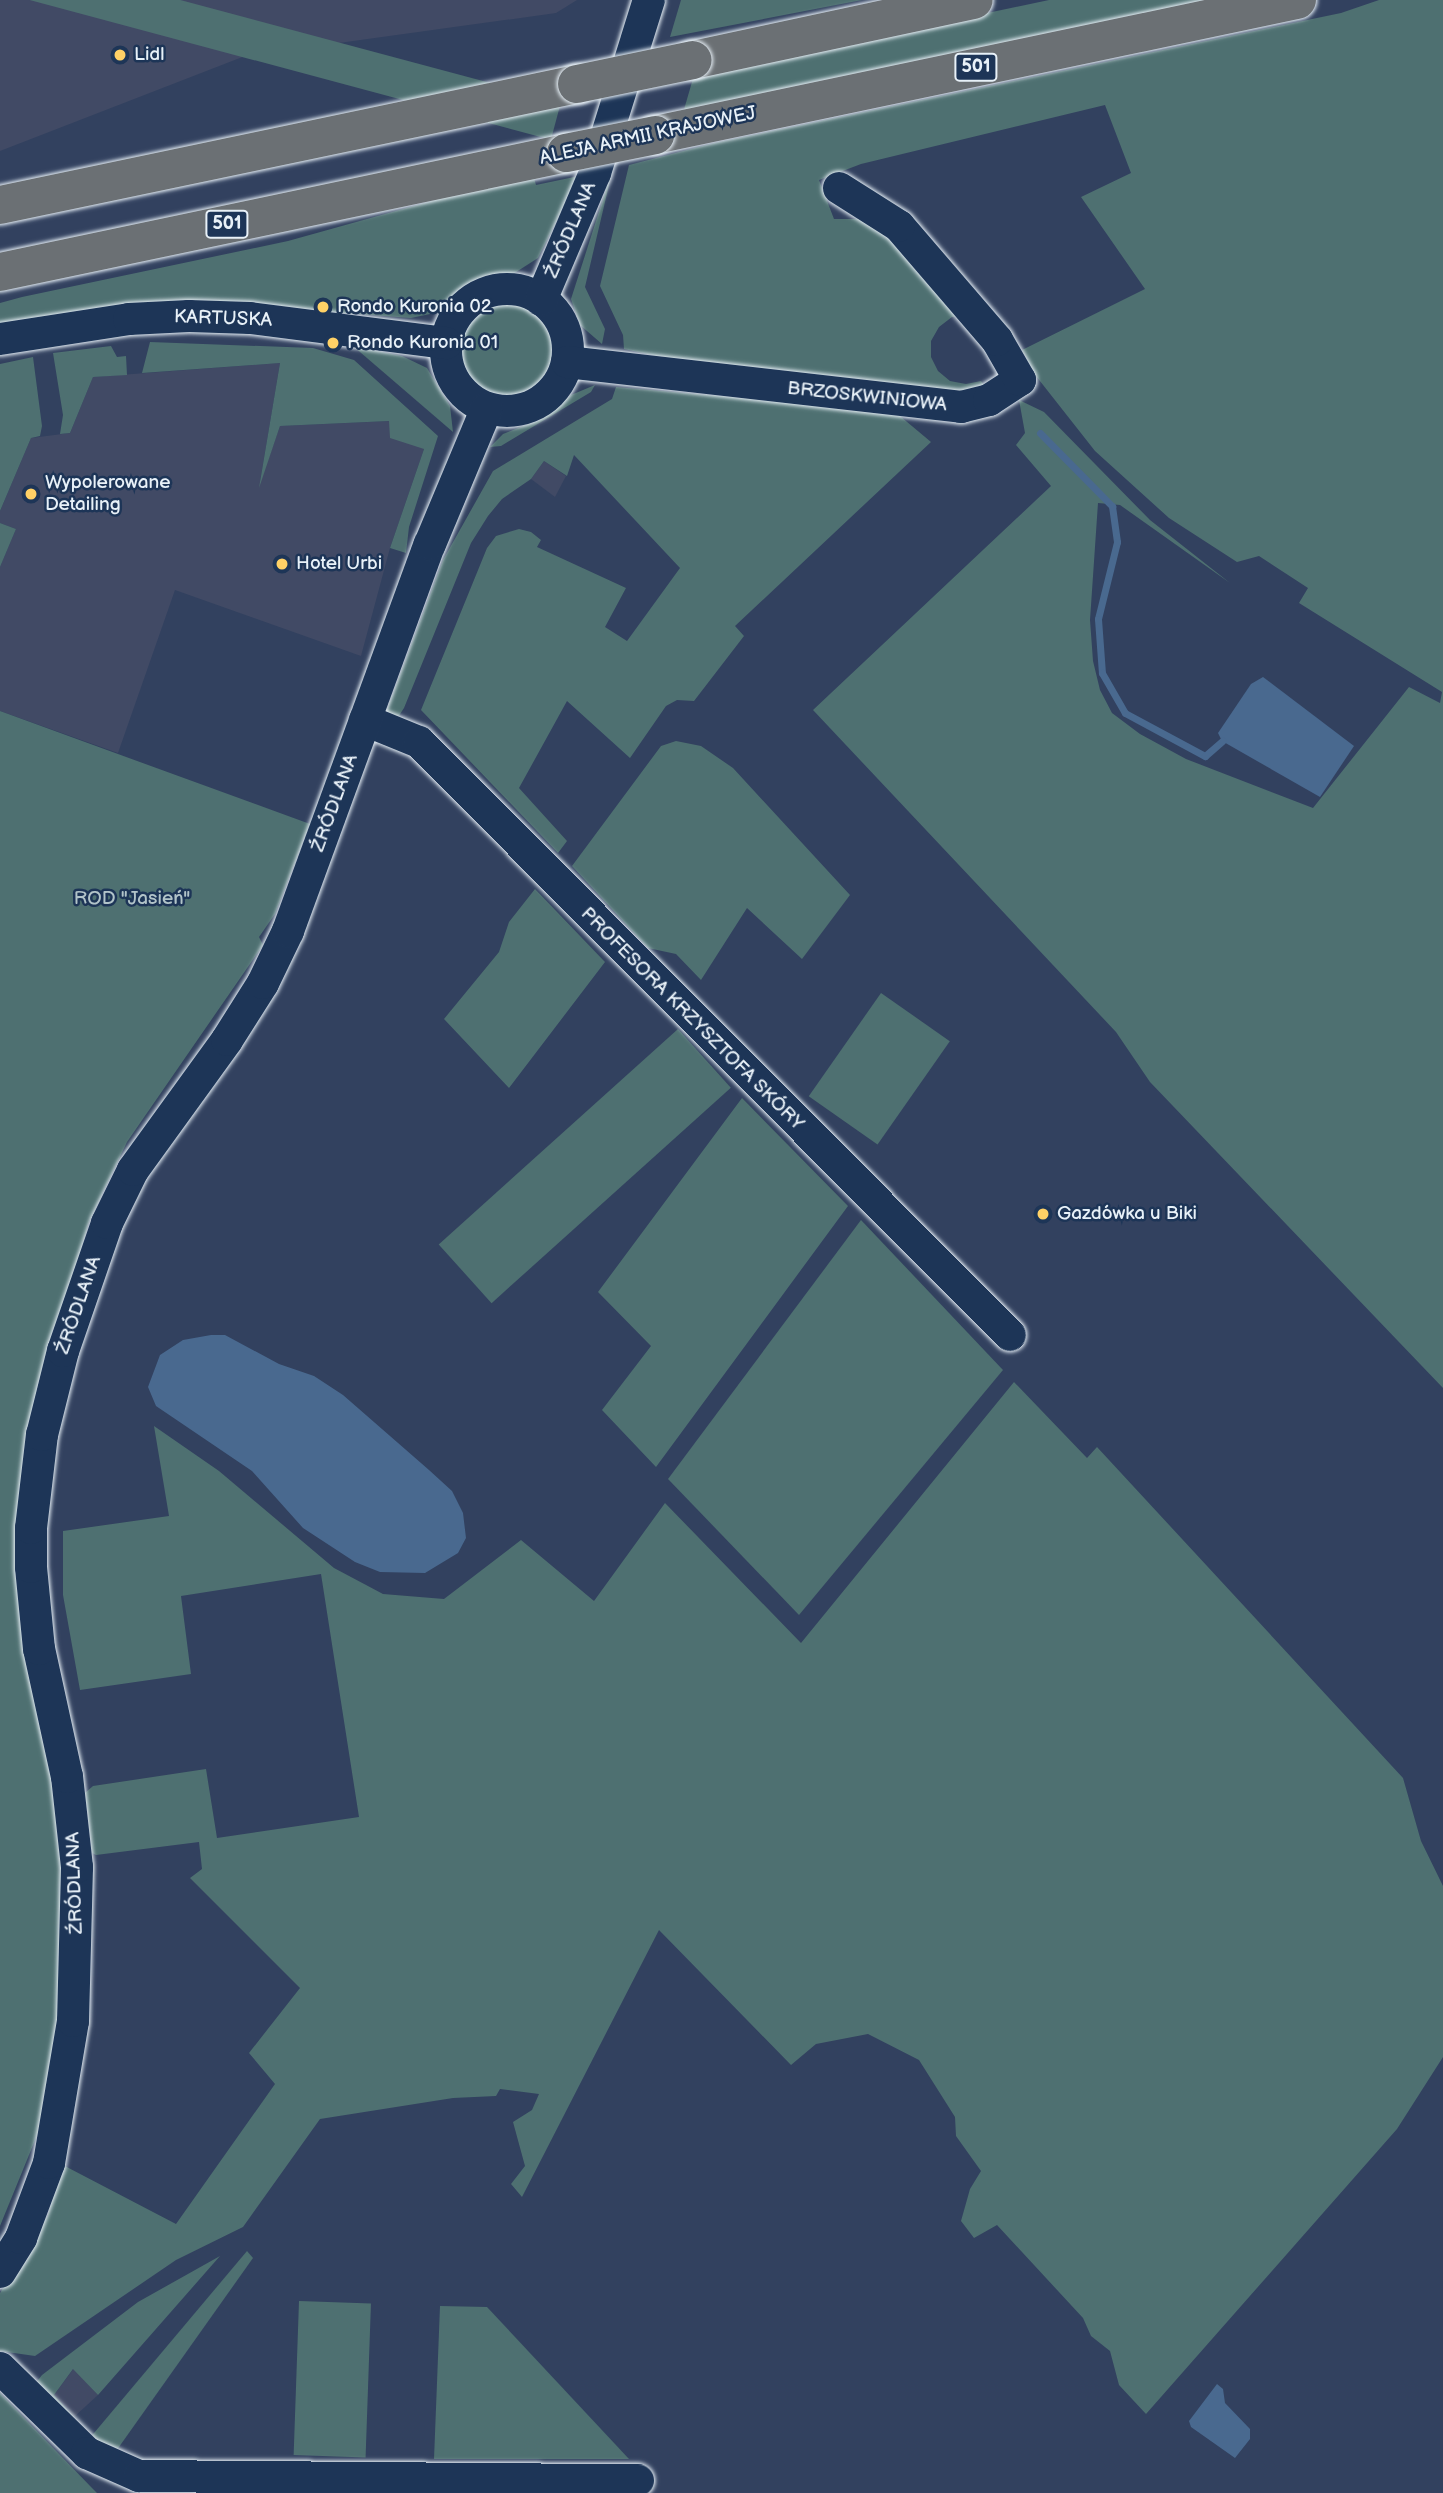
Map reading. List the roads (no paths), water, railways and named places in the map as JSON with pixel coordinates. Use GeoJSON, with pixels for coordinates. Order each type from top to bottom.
{"type":"FeatureCollection","features":[{"type":"Feature","properties":{"kind":"main road"},"geometry":{"type":"LineString","coordinates":[[0,205],[974,0]]}},
{"type":"Feature","properties":{"kind":"main road","name":"ALEJA ARMII KRAJOWEJ"},"geometry":{"type":"LineString","coordinates":[[0,272],[1297,0]]}},
{"type":"Feature","properties":{"kind":"street","name":"ŹRÓDLANA"},"geometry":{"type":"LineString","coordinates":[[541,300],[595,173],[649,0]]}},
{"type":"Feature","properties":{"kind":"street","name":"BRZOSKWINIOWA"},"geometry":{"type":"LineString","coordinates":[[567,362],[961,407],[989,400],[1020,380],[997,340],[899,226],[839,188]]}},
{"type":"Feature","properties":{"kind":"street"},"geometry":{"type":"LineString","coordinates":[[512,289],[541,300],[564,327],[567,362],[556,385],[537,403],[513,411],[487,408],[472,401],[455,382],[446,342],[457,314],[482,294],[512,289]]}},
{"type":"Feature","properties":{"kind":"street","name":"KARTUSKA"},"geometry":{"type":"LineString","coordinates":[[0,339],[129,319],[189,316],[250,318],[446,342]]}},
{"type":"Feature","properties":{"kind":"street","name":"ŹRÓDLANA"},"geometry":{"type":"LineString","coordinates":[[0,2272],[21,2238],[49,2163],[74,2021],[77,1867],[67,1777],[39,1649],[31,1567],[31,1528],[45,1423],[63,1351],[107,1223],[133,1170],[263,983],[288,931],[430,544],[487,408]]}},
{"type":"Feature","properties":{"kind":"street","name":"PROFESORA KRZYSZTOFA SKÓRY"},"geometry":{"type":"LineString","coordinates":[[365,720],[419,742],[1010,1335]]}},
{"type":"Feature","properties":{"kind":"street"},"geometry":{"type":"LineString","coordinates":[[0,2368],[86,2453],[139,2476],[638,2480]]}},
{"type":"Feature","properties":{"kind":"waterway"},"geometry":{"type":"LineString","coordinates":[[1040,433],[1112,506],[1117,542],[1098,619],[1102,673],[1125,713],[1205,756],[1222,741]]}},
{"type":"Feature","properties":{"kind":"place","name":"Lidl"},"geometry":{"type":"Point","coordinates":[120,55]}},
{"type":"Feature","properties":{"kind":"place","name":"Rondo Kuronia 02"},"geometry":{"type":"Point","coordinates":[323,307]}},
{"type":"Feature","properties":{"kind":"place","name":"Rondo Kuronia 01"},"geometry":{"type":"Point","coordinates":[333,343]}},
{"type":"Feature","properties":{"kind":"place","name":"Wypolerowane Detailing"},"geometry":{"type":"Point","coordinates":[31,494]}},
{"type":"Feature","properties":{"kind":"place","name":"Hotel Urbi"},"geometry":{"type":"Point","coordinates":[282,564]}},
{"type":"Feature","properties":{"kind":"place","name":"Gazdówka u Biki"},"geometry":{"type":"Point","coordinates":[1043,1214]}},
{"type":"Feature","properties":{"kind":"park label","name":"ROD \"Jasień\""},"geometry":{"type":"Point","coordinates":[132,899]}}]}
